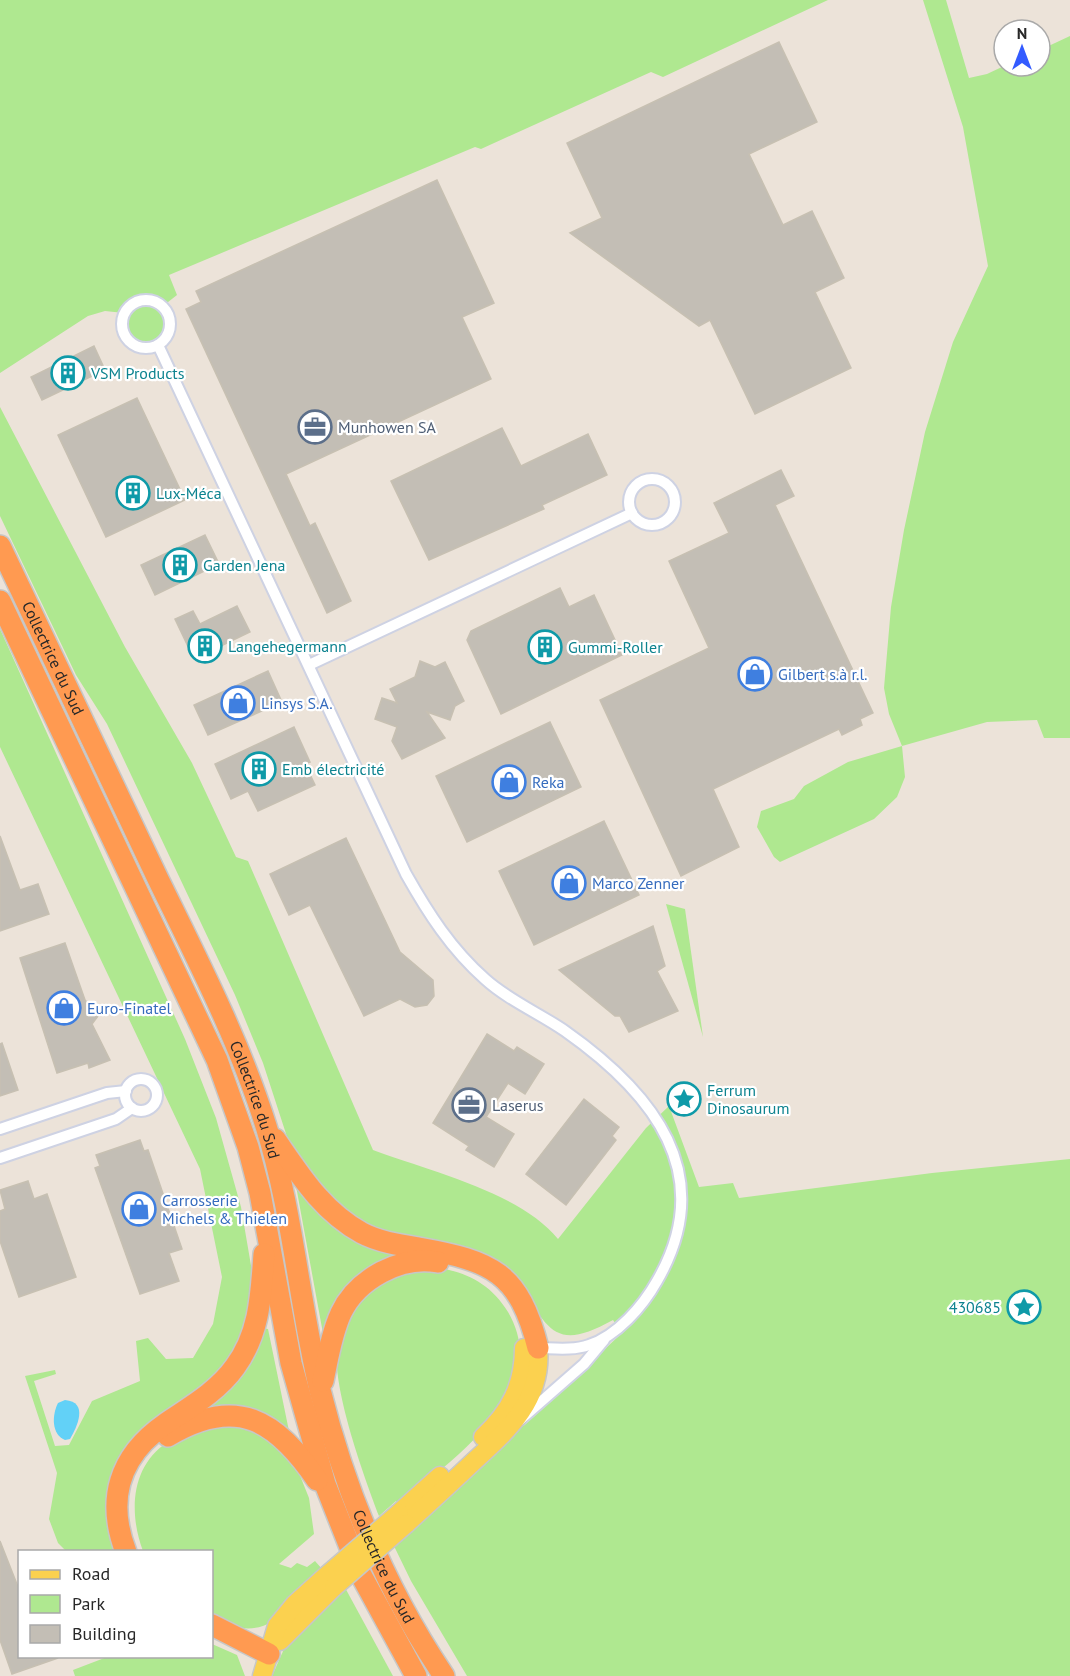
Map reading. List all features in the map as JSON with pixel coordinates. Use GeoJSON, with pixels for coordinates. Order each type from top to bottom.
{"type":"FeatureCollection","features":[{"type":"Feature","properties":{"kind":"highway","name":"Collectrice du Sud"},"geometry":{"type":"LineString","coordinates":[[0,546],[236,1044],[266,1126],[295,1247],[321,1390],[363,1522],[394,1590],[444,1676]]}},
{"type":"Feature","properties":{"kind":"highway","name":"Collectrice du Sud"},"geometry":{"type":"LineString","coordinates":[[0,601],[217,1060],[248,1148],[266,1224],[291,1363],[317,1462],[361,1575],[416,1676]]}},
{"type":"Feature","properties":{"kind":"highway"},"geometry":{"type":"LineString","coordinates":[[266,1126],[315,1196],[336,1216],[363,1234],[391,1244],[454,1254],[488,1266],[502,1277],[530,1313],[531,1348]]}},
{"type":"Feature","properties":{"kind":"highway"},"geometry":{"type":"LineString","coordinates":[[126,1550],[117,1527],[117,1498],[122,1475],[137,1448],[163,1425],[219,1385],[246,1350],[261,1305],[266,1224]]}},
{"type":"Feature","properties":{"kind":"highway"},"geometry":{"type":"LineString","coordinates":[[321,1390],[333,1333],[342,1311],[358,1290],[379,1274],[404,1263],[430,1260],[458,1265],[484,1277],[496,1289],[517,1320],[531,1348]]}},
{"type":"Feature","properties":{"kind":"highway"},"geometry":{"type":"LineString","coordinates":[[135,1550],[125,1526],[133,1475],[145,1456],[162,1439],[186,1425],[214,1417],[243,1417],[269,1425],[296,1449],[332,1502]]}},
{"type":"Feature","properties":{"kind":"highway"},"geometry":{"type":"LineString","coordinates":[[213,1626],[265,1666]]}},
{"type":"Feature","properties":{"kind":"highway"},"geometry":{"type":"LineString","coordinates":[[213,1637],[265,1666]]}},
{"type":"Feature","properties":{"kind":"main road"},"geometry":{"type":"LineString","coordinates":[[265,1666],[330,1582],[513,1424],[535,1387],[540,1364],[531,1348]]}},
{"type":"Feature","properties":{"kind":"main road"},"geometry":{"type":"LineString","coordinates":[[403,1519],[494,1427],[513,1402],[531,1348]]}},
{"type":"Feature","properties":{"kind":"street"},"geometry":{"type":"LineString","coordinates":[[149,300],[162,306],[167,312],[170,319],[169,334],[158,345],[151,348],[136,346],[125,336],[122,321],[129,307],[135,303],[149,300]]}},
{"type":"Feature","properties":{"kind":"street"},"geometry":{"type":"LineString","coordinates":[[158,345],[406,874],[428,914],[446,938],[486,980],[608,1062],[637,1092],[663,1127],[678,1168],[682,1213],[672,1256],[648,1297],[608,1335],[584,1364],[531,1412],[513,1424]]}},
{"type":"Feature","properties":{"kind":"street"},"geometry":{"type":"LineString","coordinates":[[657,479],[665,482],[674,494],[675,509],[666,521],[651,525],[637,520],[632,513],[629,506],[631,491],[642,481],[657,479]]}},
{"type":"Feature","properties":{"kind":"street"},"geometry":{"type":"LineString","coordinates":[[309,666],[632,513]]}},
{"type":"Feature","properties":{"kind":"street"},"geometry":{"type":"LineString","coordinates":[[142,1079],[155,1087],[157,1098],[152,1107],[142,1111],[132,1108],[126,1101],[126,1090],[132,1082],[142,1079]]}},
{"type":"Feature","properties":{"kind":"street"},"geometry":{"type":"LineString","coordinates":[[0,1129],[107,1093],[126,1090]]}},
{"type":"Feature","properties":{"kind":"street"},"geometry":{"type":"LineString","coordinates":[[0,1158],[116,1119],[132,1108]]}},
{"type":"Feature","properties":{"kind":"street"},"geometry":{"type":"LineString","coordinates":[[531,1348],[589,1345],[608,1335]]}},
{"type":"Feature","properties":{"kind":"green space"},"geometry":{"type":"Polygon","coordinates":[[[0,0],[828,0],[663,77],[651,72],[481,149],[475,147],[169,275],[177,295],[163,306],[171,321],[170,333],[162,341],[152,346],[140,346],[130,341],[124,330],[124,313],[105,311],[88,316],[0,373],[0,0]]]}},
{"type":"Feature","properties":{"kind":"green space"},"geometry":{"type":"Polygon","coordinates":[[[923,0],[946,0],[969,78],[992,72],[992,78],[1052,78],[1052,44],[1070,36],[1070,738],[1044,738],[1037,720],[987,722],[902,746],[889,714],[884,688],[891,607],[904,530],[925,432],[953,342],[988,266],[963,127],[923,0]]]}},
{"type":"Feature","properties":{"kind":"green space"},"geometry":{"type":"Polygon","coordinates":[[[0,407],[125,647],[192,763],[236,857],[248,861],[373,1150],[498,1196],[521,1208],[558,1239],[646,1128],[669,1106],[699,1187],[733,1183],[739,1198],[932,1173],[1070,1159],[1070,1676],[467,1676],[411,1581],[394,1546],[622,1333],[613,1320],[580,1334],[568,1335],[557,1332],[540,1316],[522,1286],[394,1238],[339,1211],[289,1143],[263,1063],[235,995],[107,724],[76,675],[0,516],[0,407]]]}},
{"type":"Feature","properties":{"kind":"green space"},"geometry":{"type":"Polygon","coordinates":[[[0,629],[185,1039],[216,1118],[241,1207],[254,1283],[253,1309],[226,1369],[126,1449],[117,1550],[65,1550],[58,1543],[49,1519],[57,1473],[25,1376],[55,1370],[56,1374],[34,1381],[55,1446],[69,1445],[92,1401],[140,1381],[136,1341],[148,1338],[166,1359],[193,1358],[213,1324],[222,1277],[200,1169],[0,747],[0,629]]]}},
{"type":"Feature","properties":{"kind":"green space"},"geometry":{"type":"Polygon","coordinates":[[[902,746],[905,777],[897,797],[874,819],[780,862],[774,857],[757,827],[761,811],[794,799],[804,786],[848,762],[902,746]]]}},
{"type":"Feature","properties":{"kind":"green space"},"geometry":{"type":"Polygon","coordinates":[[[666,904],[685,909],[703,1037],[666,904]]]}},
{"type":"Feature","properties":{"kind":"green space"},"geometry":{"type":"Polygon","coordinates":[[[294,1175],[321,1210],[428,1255],[392,1261],[324,1339],[294,1175]]]}},
{"type":"Feature","properties":{"kind":"green space"},"geometry":{"type":"Polygon","coordinates":[[[429,1266],[453,1271],[474,1279],[501,1301],[508,1312],[519,1341],[518,1370],[508,1396],[490,1422],[444,1467],[399,1505],[396,1501],[379,1516],[357,1453],[343,1402],[336,1356],[338,1338],[344,1321],[354,1305],[373,1284],[391,1274],[429,1266]]]}},
{"type":"Feature","properties":{"kind":"green space"},"geometry":{"type":"Polygon","coordinates":[[[261,1328],[268,1329],[289,1431],[193,1416],[261,1328]]]}},
{"type":"Feature","properties":{"kind":"green space"},"geometry":{"type":"Polygon","coordinates":[[[216,1421],[267,1431],[295,1463],[309,1498],[314,1534],[279,1564],[291,1568],[297,1563],[307,1567],[315,1561],[323,1570],[287,1610],[275,1620],[262,1626],[248,1628],[231,1626],[213,1617],[213,1550],[143,1550],[138,1537],[135,1507],[140,1477],[155,1452],[168,1442],[216,1421]]]}},
{"type":"Feature","properties":{"kind":"green space"},"geometry":{"type":"Polygon","coordinates":[[[343,1584],[393,1676],[272,1676],[288,1640],[343,1584]]]}},
{"type":"Feature","properties":{"kind":"green space"},"geometry":{"type":"Polygon","coordinates":[[[213,1644],[237,1655],[245,1676],[75,1676],[73,1670],[104,1658],[213,1658],[213,1644]]]}},
{"type":"Feature","properties":{"kind":"water"},"geometry":{"type":"Polygon","coordinates":[[[65,1400],[77,1405],[79,1416],[70,1439],[65,1440],[55,1429],[54,1418],[58,1403],[65,1400]]]}},
{"type":"Feature","properties":{"kind":"building"},"geometry":{"type":"Polygon","coordinates":[[[779,42],[817,122],[749,154],[783,225],[812,211],[844,278],[815,292],[851,368],[755,414],[710,320],[699,326],[570,233],[602,218],[567,143],[779,42]]]}},
{"type":"Feature","properties":{"kind":"building","name":"Munhowen SA"},"geometry":{"type":"Polygon","coordinates":[[[437,180],[494,303],[462,317],[491,379],[286,474],[310,526],[315,523],[351,601],[327,613],[186,309],[201,302],[196,291],[437,180]]]}},
{"type":"Feature","properties":{"kind":"building","name":"VSM Products"},"geometry":{"type":"Polygon","coordinates":[[[94,346],[105,370],[42,400],[31,377],[94,346]]]}},
{"type":"Feature","properties":{"kind":"building"},"geometry":{"type":"Polygon","coordinates":[[[137,398],[185,500],[106,537],[58,435],[137,398]]]}},
{"type":"Feature","properties":{"kind":"building"},"geometry":{"type":"Polygon","coordinates":[[[502,428],[521,466],[588,434],[607,475],[542,505],[544,509],[429,560],[391,481],[502,428]]]}},
{"type":"Feature","properties":{"kind":"building","name":"Gilbert s.à r.l."},"geometry":{"type":"Polygon","coordinates":[[[781,470],[794,496],[775,505],[873,713],[860,719],[862,725],[842,735],[839,729],[713,789],[739,847],[681,876],[600,700],[709,648],[669,561],[729,533],[714,503],[781,470]]]}},
{"type":"Feature","properties":{"kind":"building","name":"Garden Jena"},"geometry":{"type":"Polygon","coordinates":[[[205,535],[219,564],[155,595],[141,565],[205,535]]]}},
{"type":"Feature","properties":{"kind":"building","name":"Gummi-Roller"},"geometry":{"type":"Polygon","coordinates":[[[560,588],[569,607],[594,595],[622,655],[501,714],[467,640],[471,631],[560,588]]]}},
{"type":"Feature","properties":{"kind":"building","name":"Langehegermann"},"geometry":{"type":"Polygon","coordinates":[[[237,606],[250,632],[194,659],[175,619],[193,611],[200,624],[237,606]]]}},
{"type":"Feature","properties":{"kind":"building"},"geometry":{"type":"Polygon","coordinates":[[[420,661],[435,667],[445,662],[464,701],[455,706],[450,720],[427,712],[445,738],[402,759],[392,741],[397,727],[375,719],[382,698],[397,703],[390,689],[415,677],[420,661]]]}},
{"type":"Feature","properties":{"kind":"building","name":"Linsys S.A."},"geometry":{"type":"Polygon","coordinates":[[[268,671],[282,702],[208,735],[194,705],[268,671]]]}},
{"type":"Feature","properties":{"kind":"building","name":"Reka"},"geometry":{"type":"Polygon","coordinates":[[[550,722],[581,787],[467,842],[436,776],[550,722]]]}},
{"type":"Feature","properties":{"kind":"building","name":"Emb électricité"},"geometry":{"type":"Polygon","coordinates":[[[294,727],[310,762],[305,764],[315,785],[258,811],[248,791],[231,799],[215,764],[294,727]]]}},
{"type":"Feature","properties":{"kind":"building","name":"Marco Zenner"},"geometry":{"type":"Polygon","coordinates":[[[604,821],[639,895],[534,945],[499,871],[604,821]]]}},
{"type":"Feature","properties":{"kind":"building"},"geometry":{"type":"Polygon","coordinates":[[[0,836],[20,890],[38,884],[49,914],[0,931],[0,836]]]}},
{"type":"Feature","properties":{"kind":"building"},"geometry":{"type":"Polygon","coordinates":[[[346,838],[400,952],[433,980],[434,996],[427,1005],[415,1007],[400,999],[364,1016],[310,905],[289,915],[270,874],[346,838]]]}},
{"type":"Feature","properties":{"kind":"building"},"geometry":{"type":"Polygon","coordinates":[[[653,926],[665,966],[657,971],[678,1011],[629,1032],[620,1016],[615,1016],[559,970],[653,926]]]}},
{"type":"Feature","properties":{"kind":"building","name":"Euro-Finatel"},"geometry":{"type":"Polygon","coordinates":[[[65,943],[85,1000],[98,1016],[92,1024],[110,1060],[89,1068],[88,1063],[57,1073],[20,958],[65,943]]]}},
{"type":"Feature","properties":{"kind":"building","name":"Laserus"},"geometry":{"type":"Polygon","coordinates":[[[487,1034],[514,1051],[517,1047],[544,1064],[525,1094],[508,1083],[486,1117],[514,1134],[494,1167],[466,1150],[469,1146],[433,1123],[487,1034]]]}},
{"type":"Feature","properties":{"kind":"building"},"geometry":{"type":"Polygon","coordinates":[[[2,1043],[18,1090],[0,1096],[0,1044],[2,1043]]]}},
{"type":"Feature","properties":{"kind":"building"},"geometry":{"type":"Polygon","coordinates":[[[584,1099],[619,1127],[612,1136],[616,1140],[566,1205],[526,1174],[584,1099]]]}},
{"type":"Feature","properties":{"kind":"building","name":"Carrosserie Michels & Thielen"},"geometry":{"type":"Polygon","coordinates":[[[140,1140],[144,1151],[148,1150],[182,1249],[169,1253],[179,1281],[140,1294],[95,1168],[100,1166],[96,1155],[140,1140]]]}},
{"type":"Feature","properties":{"kind":"building"},"geometry":{"type":"Polygon","coordinates":[[[28,1181],[34,1199],[47,1194],[76,1277],[19,1297],[0,1241],[0,1211],[5,1209],[0,1190],[28,1181]]]}},
{"type":"Feature","properties":{"kind":"building"},"geometry":{"type":"Polygon","coordinates":[[[0,1541],[18,1587],[18,1658],[58,1658],[12,1674],[0,1640],[0,1541]]]}},
{"type":"Feature","properties":{"kind":"place","name":"VSM Products"},"geometry":{"type":"Point","coordinates":[68,373]}},
{"type":"Feature","properties":{"kind":"place","name":"Munhowen SA"},"geometry":{"type":"Point","coordinates":[315,427]}},
{"type":"Feature","properties":{"kind":"place","name":"Lux-Méca"},"geometry":{"type":"Point","coordinates":[133,493]}},
{"type":"Feature","properties":{"kind":"place","name":"Garden Jena"},"geometry":{"type":"Point","coordinates":[180,565]}},
{"type":"Feature","properties":{"kind":"place","name":"Langehegermann"},"geometry":{"type":"Point","coordinates":[205,646]}},
{"type":"Feature","properties":{"kind":"place","name":"Gummi-Roller"},"geometry":{"type":"Point","coordinates":[545,647]}},
{"type":"Feature","properties":{"kind":"place","name":"Gilbert s.à r.l."},"geometry":{"type":"Point","coordinates":[755,674]}},
{"type":"Feature","properties":{"kind":"place","name":"Linsys S.A."},"geometry":{"type":"Point","coordinates":[238,703]}},
{"type":"Feature","properties":{"kind":"place","name":"Emb électricité"},"geometry":{"type":"Point","coordinates":[259,769]}},
{"type":"Feature","properties":{"kind":"place","name":"Reka"},"geometry":{"type":"Point","coordinates":[509,782]}},
{"type":"Feature","properties":{"kind":"place","name":"Marco Zenner"},"geometry":{"type":"Point","coordinates":[569,883]}},
{"type":"Feature","properties":{"kind":"place","name":"Euro-Finatel"},"geometry":{"type":"Point","coordinates":[64,1008]}},
{"type":"Feature","properties":{"kind":"place","name":"Ferrum Dinosaurum"},"geometry":{"type":"Point","coordinates":[684,1099]}},
{"type":"Feature","properties":{"kind":"place","name":"Laserus"},"geometry":{"type":"Point","coordinates":[469,1105]}},
{"type":"Feature","properties":{"kind":"place","name":"Carrosserie Michels & Thielen"},"geometry":{"type":"Point","coordinates":[139,1209]}},
{"type":"Feature","properties":{"kind":"place","name":"430685"},"geometry":{"type":"Point","coordinates":[1024,1307]}}]}
